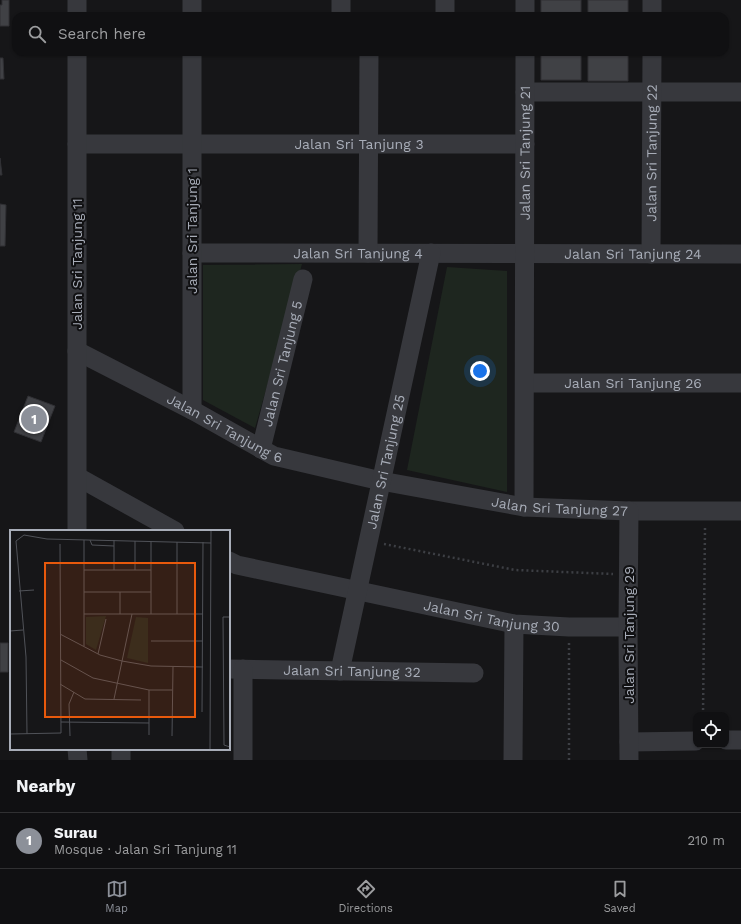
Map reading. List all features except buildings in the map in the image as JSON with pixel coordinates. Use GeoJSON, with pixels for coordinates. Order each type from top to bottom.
{"type":"FeatureCollection","features":[{"type":"Feature","properties":{"kind":"street"},"geometry":{"type":"LineString","coordinates":[[77,0],[77,12]]}},
{"type":"Feature","properties":{"kind":"street"},"geometry":{"type":"LineString","coordinates":[[192,0],[192,12]]}},
{"type":"Feature","properties":{"kind":"street"},"geometry":{"type":"LineString","coordinates":[[341,0],[341,12]]}},
{"type":"Feature","properties":{"kind":"street"},"geometry":{"type":"LineString","coordinates":[[445,0],[445,12]]}},
{"type":"Feature","properties":{"kind":"street"},"geometry":{"type":"LineString","coordinates":[[525,0],[525,12]]}},
{"type":"Feature","properties":{"kind":"street"},"geometry":{"type":"LineString","coordinates":[[652,0],[652,12]]}},
{"type":"Feature","properties":{"kind":"street","name":"Jalan Sri Tanjung 11"},"geometry":{"type":"LineString","coordinates":[[77,56],[77,530]]}},
{"type":"Feature","properties":{"kind":"street","name":"Jalan Sri Tanjung 1"},"geometry":{"type":"LineString","coordinates":[[192,56],[192,410]]}},
{"type":"Feature","properties":{"kind":"street"},"geometry":{"type":"LineString","coordinates":[[368,253],[369,56]]}},
{"type":"Feature","properties":{"kind":"street","name":"Jalan Sri Tanjung 21"},"geometry":{"type":"LineString","coordinates":[[524,507],[525,56]]}},
{"type":"Feature","properties":{"kind":"street","name":"Jalan Sri Tanjung 22"},"geometry":{"type":"LineString","coordinates":[[651,254],[652,56]]}},
{"type":"Feature","properties":{"kind":"street"},"geometry":{"type":"LineString","coordinates":[[525,92],[741,92]]}},
{"type":"Feature","properties":{"kind":"street","name":"Jalan Sri Tanjung 3"},"geometry":{"type":"LineString","coordinates":[[77,144],[525,144]]}},
{"type":"Feature","properties":{"kind":"street","name":"Jalan Sri Tanjung 4"},"geometry":{"type":"LineString","coordinates":[[192,253],[525,254]]}},
{"type":"Feature","properties":{"kind":"street","name":"Jalan Sri Tanjung 25"},"geometry":{"type":"LineString","coordinates":[[340,671],[431,253]]}},
{"type":"Feature","properties":{"kind":"street","name":"Jalan Sri Tanjung 24"},"geometry":{"type":"LineString","coordinates":[[525,254],[741,254]]}},
{"type":"Feature","properties":{"kind":"street","name":"Jalan Sri Tanjung 5"},"geometry":{"type":"LineString","coordinates":[[261,449],[303,279]]}},
{"type":"Feature","properties":{"kind":"street","name":"Jalan Sri Tanjung 6"},"geometry":{"type":"LineString","coordinates":[[77,351],[192,410],[274,456],[381,481]]}},
{"type":"Feature","properties":{"kind":"street","name":"Jalan Sri Tanjung 26"},"geometry":{"type":"LineString","coordinates":[[525,383],[741,383]]}},
{"type":"Feature","properties":{"kind":"street"},"geometry":{"type":"LineString","coordinates":[[78,477],[173,530]]}},
{"type":"Feature","properties":{"kind":"street","name":"Jalan Sri Tanjung 27"},"geometry":{"type":"LineString","coordinates":[[381,481],[524,507],[705,512],[741,511]]}},
{"type":"Feature","properties":{"kind":"street","name":"Jalan Sri Tanjung 29"},"geometry":{"type":"LineString","coordinates":[[629,510],[629,751]]}},
{"type":"Feature","properties":{"kind":"street","name":"Jalan Sri Tanjung 30"},"geometry":{"type":"LineString","coordinates":[[230,562],[236,565],[358,589],[514,624],[569,627],[628,627]]}},
{"type":"Feature","properties":{"kind":"street"},"geometry":{"type":"LineString","coordinates":[[513,760],[514,624]]}},
{"type":"Feature","properties":{"kind":"street"},"geometry":{"type":"LineString","coordinates":[[236,669],[243,760]]}},
{"type":"Feature","properties":{"kind":"street","name":"Jalan Sri Tanjung 32"},"geometry":{"type":"LineString","coordinates":[[236,669],[474,673]]}},
{"type":"Feature","properties":{"kind":"street"},"geometry":{"type":"LineString","coordinates":[[729,740],[741,740]]}},
{"type":"Feature","properties":{"kind":"street"},"geometry":{"type":"LineString","coordinates":[[629,751],[693,741]]}},
{"type":"Feature","properties":{"kind":"street"},"geometry":{"type":"LineString","coordinates":[[77,750],[78,760]]}},
{"type":"Feature","properties":{"kind":"path"},"geometry":{"type":"LineString","coordinates":[[703,712],[705,512]]}},
{"type":"Feature","properties":{"kind":"path"},"geometry":{"type":"LineString","coordinates":[[368,541],[515,570],[629,575]]}},
{"type":"Feature","properties":{"kind":"path"},"geometry":{"type":"LineString","coordinates":[[569,627],[569,760]]}},
{"type":"Feature","properties":{"kind":"shaded area"},"geometry":{"type":"Polygon","coordinates":[[[302,264],[255,428],[203,400],[203,265],[302,264]]]}},
{"type":"Feature","properties":{"kind":"shaded area"},"geometry":{"type":"Polygon","coordinates":[[[447,267],[507,271],[507,492],[407,470],[447,267]]]}},
{"type":"Feature","properties":{"kind":"place","name":"Surau"},"geometry":{"type":"Point","coordinates":[34,419]}}]}
